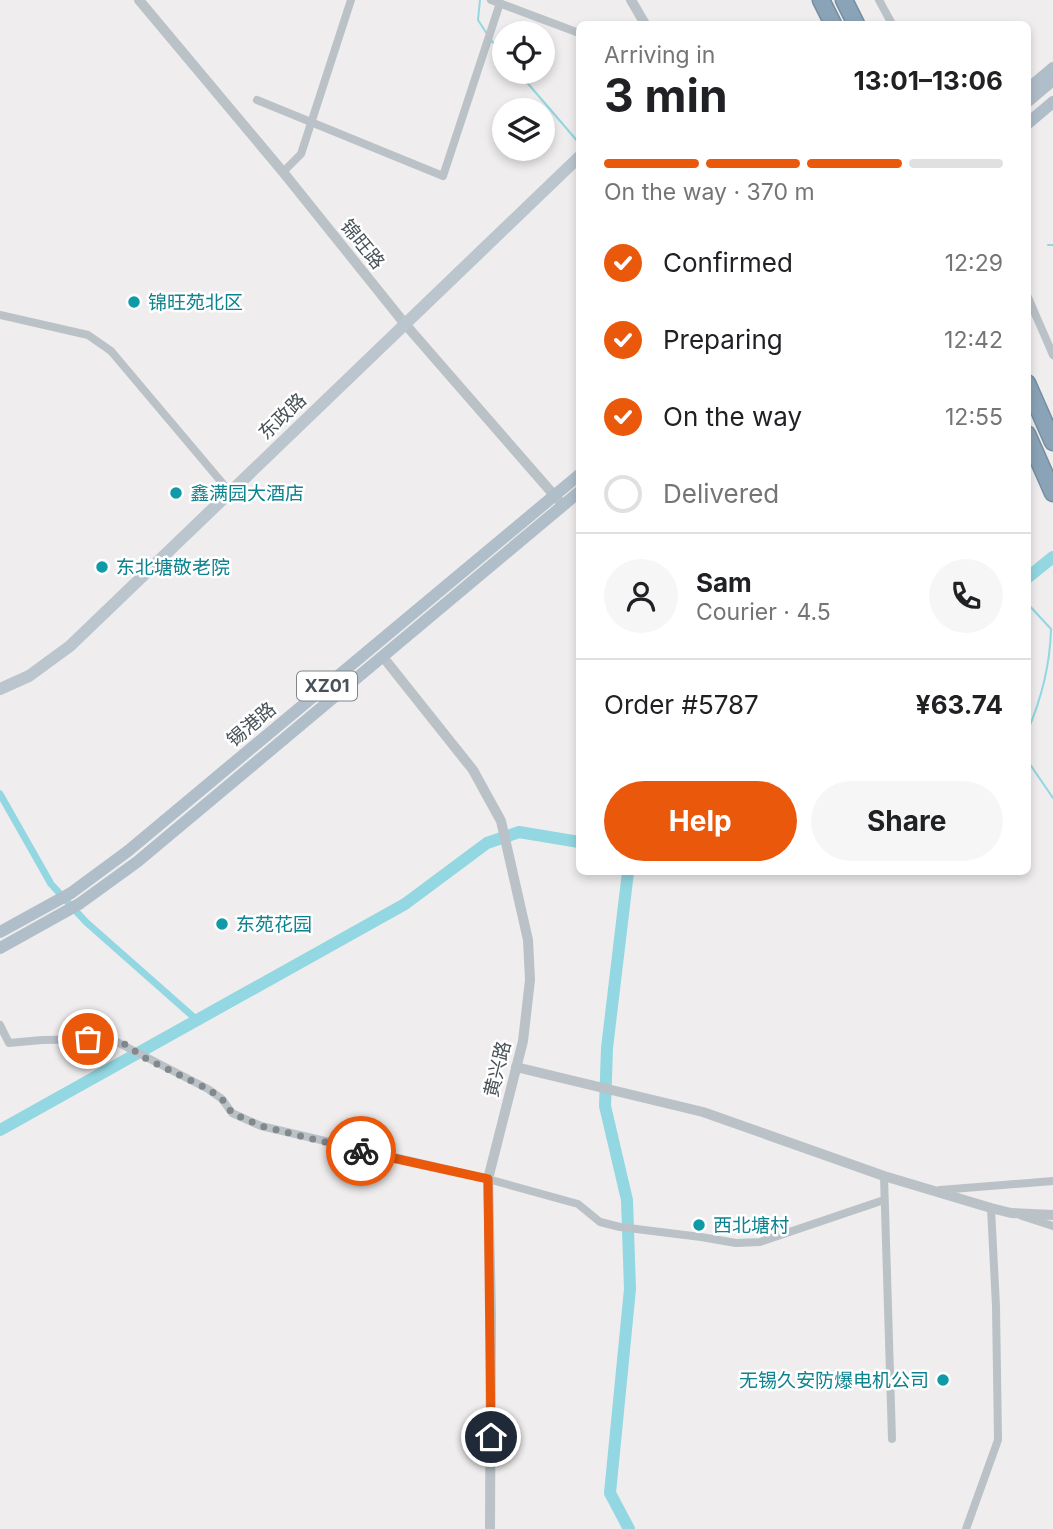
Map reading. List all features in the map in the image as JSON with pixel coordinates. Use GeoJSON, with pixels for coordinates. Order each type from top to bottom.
{"type":"FeatureCollection","features":[{"type":"Feature","properties":{"kind":"highway"},"geometry":{"type":"LineString","coordinates":[[821,0],[832,21]]}},
{"type":"Feature","properties":{"kind":"highway"},"geometry":{"type":"LineString","coordinates":[[844,0],[854,21]]}},
{"type":"Feature","properties":{"kind":"highway"},"geometry":{"type":"LineString","coordinates":[[1031,392],[1053,442]]}},
{"type":"Feature","properties":{"kind":"highway"},"geometry":{"type":"LineString","coordinates":[[1031,443],[1053,493]]}},
{"type":"Feature","properties":{"kind":"main road"},"geometry":{"type":"LineString","coordinates":[[1031,87],[1053,68]]}},
{"type":"Feature","properties":{"kind":"main road"},"geometry":{"type":"LineString","coordinates":[[1031,99],[1053,80]]}},
{"type":"Feature","properties":{"kind":"main road"},"geometry":{"type":"LineString","coordinates":[[1031,110],[1053,91]]}},
{"type":"Feature","properties":{"kind":"main road"},"geometry":{"type":"LineString","coordinates":[[1031,121],[1053,102]]}},
{"type":"Feature","properties":{"kind":"main road","name":"东政路"},"geometry":{"type":"LineString","coordinates":[[0,696],[34,682],[76,651],[576,160]]}},
{"type":"Feature","properties":{"kind":"main road","name":"东政路"},"geometry":{"type":"LineString","coordinates":[[407,327],[576,171]]}},
{"type":"Feature","properties":{"kind":"main road","name":"锡港路"},"geometry":{"type":"LineString","coordinates":[[0,948],[79,904],[162,842],[383,657],[559,501],[576,479]]}},
{"type":"Feature","properties":{"kind":"main road","name":"锡港路"},"geometry":{"type":"LineString","coordinates":[[0,932],[71,893],[153,832],[559,501],[576,493]]}},
{"type":"Feature","properties":{"kind":"main road","name":"东政路"},"geometry":{"type":"LineString","coordinates":[[0,689],[29,676],[70,646],[233,495]]}},
{"type":"Feature","properties":{"kind":"street","name":"锦旺路"},"geometry":{"type":"LineString","coordinates":[[139,0],[283,172],[407,327],[559,501]]}},
{"type":"Feature","properties":{"kind":"street"},"geometry":{"type":"LineString","coordinates":[[283,172],[301,153],[351,0]]}},
{"type":"Feature","properties":{"kind":"street"},"geometry":{"type":"LineString","coordinates":[[624,0],[636,21]]}},
{"type":"Feature","properties":{"kind":"street"},"geometry":{"type":"LineString","coordinates":[[631,0],[643,21]]}},
{"type":"Feature","properties":{"kind":"street"},"geometry":{"type":"LineString","coordinates":[[879,0],[890,21]]}},
{"type":"Feature","properties":{"kind":"street"},"geometry":{"type":"LineString","coordinates":[[257,100],[310,124],[443,176],[491,30],[495,2],[576,32]]}},
{"type":"Feature","properties":{"kind":"street"},"geometry":{"type":"LineString","coordinates":[[1031,304],[1053,355]]}},
{"type":"Feature","properties":{"kind":"street"},"geometry":{"type":"LineString","coordinates":[[0,315],[88,335],[111,351],[233,495]]}},
{"type":"Feature","properties":{"kind":"street","name":"黄兴路"},"geometry":{"type":"LineString","coordinates":[[383,657],[473,770],[501,821],[528,940],[530,980],[523,1041],[488,1179],[491,1313],[490,1529]]}},
{"type":"Feature","properties":{"kind":"street"},"geometry":{"type":"LineString","coordinates":[[0,1025],[9,1043],[111,1039],[208,1089],[222,1099],[232,1113],[261,1126],[488,1179],[578,1204],[600,1222],[620,1227],[736,1243],[760,1242],[884,1200]]}},
{"type":"Feature","properties":{"kind":"street"},"geometry":{"type":"LineString","coordinates":[[516,1067],[703,1112],[884,1176],[1053,1226]]}},
{"type":"Feature","properties":{"kind":"street"},"geometry":{"type":"LineString","coordinates":[[884,1176],[891,1439]]}},
{"type":"Feature","properties":{"kind":"street"},"geometry":{"type":"LineString","coordinates":[[933,1191],[1053,1181]]}},
{"type":"Feature","properties":{"kind":"street"},"geometry":{"type":"LineString","coordinates":[[966,1529],[998,1440],[991,1208]]}},
{"type":"Feature","properties":{"kind":"street"},"geometry":{"type":"LineString","coordinates":[[1011,1213],[1053,1215]]}},
{"type":"Feature","properties":{"kind":"waterway"},"geometry":{"type":"LineString","coordinates":[[480,0],[478,20],[487,34]]}},
{"type":"Feature","properties":{"kind":"waterway"},"geometry":{"type":"LineString","coordinates":[[528,84],[576,140]]}},
{"type":"Feature","properties":{"kind":"waterway"},"geometry":{"type":"LineString","coordinates":[[1048,245],[1053,245]]}},
{"type":"Feature","properties":{"kind":"waterway"},"geometry":{"type":"LineString","coordinates":[[1031,575],[1053,557]]}},
{"type":"Feature","properties":{"kind":"waterway"},"geometry":{"type":"LineString","coordinates":[[1031,607],[1051,629],[1044,682],[1031,722]]}},
{"type":"Feature","properties":{"kind":"waterway"},"geometry":{"type":"LineString","coordinates":[[1031,766],[1053,798]]}},
{"type":"Feature","properties":{"kind":"waterway"},"geometry":{"type":"LineString","coordinates":[[0,794],[51,884],[86,922],[197,1020]]}},
{"type":"Feature","properties":{"kind":"waterway"},"geometry":{"type":"LineString","coordinates":[[0,1130],[405,904],[487,843],[519,832],[576,842]]}},
{"type":"Feature","properties":{"kind":"waterway"},"geometry":{"type":"LineString","coordinates":[[628,875],[607,1048],[605,1106],[627,1200],[630,1289],[610,1493],[629,1529]]}},
{"type":"Feature","properties":{"kind":"way so far"},"geometry":{"type":"LineString","coordinates":[[88,1039],[111,1039],[123,1043],[145,1058],[208,1089],[222,1099],[232,1113],[261,1126],[361,1151]]}},
{"type":"Feature","properties":{"kind":"place","name":"锦旺苑北区"},"geometry":{"type":"Point","coordinates":[134,302]}},
{"type":"Feature","properties":{"kind":"place","name":"鑫满园大酒店"},"geometry":{"type":"Point","coordinates":[176,493]}},
{"type":"Feature","properties":{"kind":"place","name":"东北塘敬老院"},"geometry":{"type":"Point","coordinates":[102,567]}},
{"type":"Feature","properties":{"kind":"place","name":"东苑花园"},"geometry":{"type":"Point","coordinates":[222,924]}},
{"type":"Feature","properties":{"kind":"place","name":"西北塘村"},"geometry":{"type":"Point","coordinates":[699,1225]}},
{"type":"Feature","properties":{"kind":"place","name":"无锡久安防爆电机公司"},"geometry":{"type":"Point","coordinates":[943,1380]}},
{"type":"Feature","properties":{"kind":"route"},"geometry":{"type":"LineString","coordinates":[[361,1151],[488,1179],[491,1437]]}}]}
